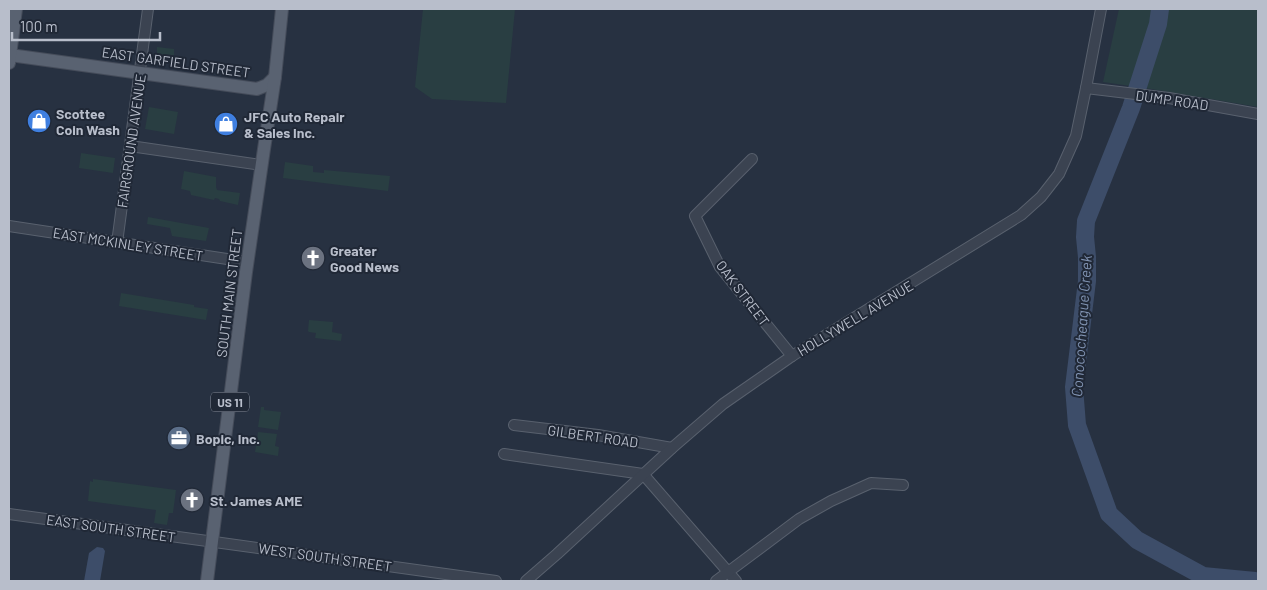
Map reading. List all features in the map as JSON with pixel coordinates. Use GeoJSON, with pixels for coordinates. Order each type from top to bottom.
{"type":"FeatureCollection","features":[{"type":"Feature","properties":{"kind":"main road"},"geometry":{"type":"LineString","coordinates":[[9,58],[16,9]]}},
{"type":"Feature","properties":{"kind":"main road","name":"SOUTH MAIN STREET"},"geometry":{"type":"LineString","coordinates":[[207,581],[247,262],[275,76],[282,9]]}},
{"type":"Feature","properties":{"kind":"main road","name":"EAST GARFIELD STREET"},"geometry":{"type":"LineString","coordinates":[[9,58],[140,72],[257,89],[267,85],[275,76]]}},
{"type":"Feature","properties":{"kind":"main road"},"geometry":{"type":"LineString","coordinates":[[257,89],[266,95],[271,102]]}},
{"type":"Feature","properties":{"kind":"street","name":"FAIRGROUND AVENUE"},"geometry":{"type":"LineString","coordinates":[[118,243],[148,9]]}},
{"type":"Feature","properties":{"kind":"street","name":"HOLLYWELL AVENUE"},"geometry":{"type":"LineString","coordinates":[[526,581],[723,404],[792,356],[1021,215],[1041,197],[1059,174],[1076,136],[1101,9]]}},
{"type":"Feature","properties":{"kind":"street","name":"DUMP ROAD"},"geometry":{"type":"LineString","coordinates":[[1086,88],[1169,98],[1258,114]]}},
{"type":"Feature","properties":{"kind":"street"},"geometry":{"type":"LineString","coordinates":[[130,146],[261,165]]}},
{"type":"Feature","properties":{"kind":"street","name":"OAK STREET"},"geometry":{"type":"LineString","coordinates":[[752,160],[696,216],[720,267],[792,356]]}},
{"type":"Feature","properties":{"kind":"street","name":"EAST MCKINLEY STREET"},"geometry":{"type":"LineString","coordinates":[[9,226],[247,262]]}},
{"type":"Feature","properties":{"kind":"street","name":"GILBERT ROAD"},"geometry":{"type":"LineString","coordinates":[[514,424],[598,435],[672,448]]}},
{"type":"Feature","properties":{"kind":"street"},"geometry":{"type":"LineString","coordinates":[[504,454],[643,474],[736,581]]}},
{"type":"Feature","properties":{"kind":"street"},"geometry":{"type":"LineString","coordinates":[[716,581],[799,519],[831,502],[870,483],[903,484]]}},
{"type":"Feature","properties":{"kind":"street","name":"EAST SOUTH STREET"},"geometry":{"type":"LineString","coordinates":[[9,514],[212,542]]}},
{"type":"Feature","properties":{"kind":"street","name":"WEST SOUTH STREET"},"geometry":{"type":"LineString","coordinates":[[212,542],[466,579],[496,581]]}},
{"type":"Feature","properties":{"kind":"green space"},"geometry":{"type":"Polygon","coordinates":[[[423,9],[515,9],[506,103],[432,99],[415,87],[423,9]]]}},
{"type":"Feature","properties":{"kind":"green space"},"geometry":{"type":"Polygon","coordinates":[[[1119,9],[1258,9],[1258,107],[1103,82],[1119,9]]]}},
{"type":"Feature","properties":{"kind":"green space"},"geometry":{"type":"Polygon","coordinates":[[[157,47],[174,49],[174,56],[157,54],[157,47]]]}},
{"type":"Feature","properties":{"kind":"green space"},"geometry":{"type":"Polygon","coordinates":[[[149,107],[178,112],[174,134],[145,129],[149,107]]]}},
{"type":"Feature","properties":{"kind":"green space"},"geometry":{"type":"Polygon","coordinates":[[[81,153],[115,158],[113,173],[79,168],[81,153]]]}},
{"type":"Feature","properties":{"kind":"green space"},"geometry":{"type":"Polygon","coordinates":[[[285,162],[313,166],[313,172],[324,173],[324,170],[390,176],[388,191],[283,178],[285,162]]]}},
{"type":"Feature","properties":{"kind":"green space"},"geometry":{"type":"Polygon","coordinates":[[[184,171],[216,177],[217,190],[240,193],[238,205],[215,198],[214,200],[191,195],[190,191],[181,189],[184,171]]]}},
{"type":"Feature","properties":{"kind":"green space"},"geometry":{"type":"Polygon","coordinates":[[[148,217],[209,228],[206,241],[172,236],[170,228],[147,224],[148,217]]]}},
{"type":"Feature","properties":{"kind":"green space"},"geometry":{"type":"Polygon","coordinates":[[[121,293],[208,309],[206,320],[119,306],[121,293]]]}},
{"type":"Feature","properties":{"kind":"green space"},"geometry":{"type":"Polygon","coordinates":[[[309,320],[333,322],[332,332],[342,334],[341,341],[315,338],[316,333],[308,331],[309,320]]]}},
{"type":"Feature","properties":{"kind":"green space"},"geometry":{"type":"Polygon","coordinates":[[[261,407],[264,407],[264,410],[281,412],[278,430],[258,427],[261,407]]]}},
{"type":"Feature","properties":{"kind":"green space"},"geometry":{"type":"Polygon","coordinates":[[[258,432],[277,434],[275,446],[279,447],[278,456],[255,452],[258,432]]]}},
{"type":"Feature","properties":{"kind":"green space"},"geometry":{"type":"Polygon","coordinates":[[[93,479],[176,490],[173,513],[169,513],[167,525],[154,523],[156,510],[88,501],[90,481],[93,482],[93,479]]]}},
{"type":"Feature","properties":{"kind":"water"},"geometry":{"type":"Polygon","coordinates":[[[97,547],[103,548],[105,551],[100,581],[84,581],[89,553],[97,547]]]}},
{"type":"Feature","properties":{"kind":"waterway","name":"Conococheague Creek"},"geometry":{"type":"LineString","coordinates":[[1160,9],[1158,24],[1131,108],[1086,221],[1087,281],[1074,387],[1077,425],[1109,514],[1137,540],[1203,576],[1255,581]]}},
{"type":"Feature","properties":{"kind":"place","name":"Scottee Coin Wash"},"geometry":{"type":"Point","coordinates":[39,121]}},
{"type":"Feature","properties":{"kind":"place","name":"JFC Auto Repair & Sales Inc."},"geometry":{"type":"Point","coordinates":[226,124]}},
{"type":"Feature","properties":{"kind":"place","name":"Greater Good News"},"geometry":{"type":"Point","coordinates":[313,258]}},
{"type":"Feature","properties":{"kind":"place","name":"Bopic, Inc."},"geometry":{"type":"Point","coordinates":[179,438]}},
{"type":"Feature","properties":{"kind":"place","name":"St. James AME"},"geometry":{"type":"Point","coordinates":[192,500]}}]}
